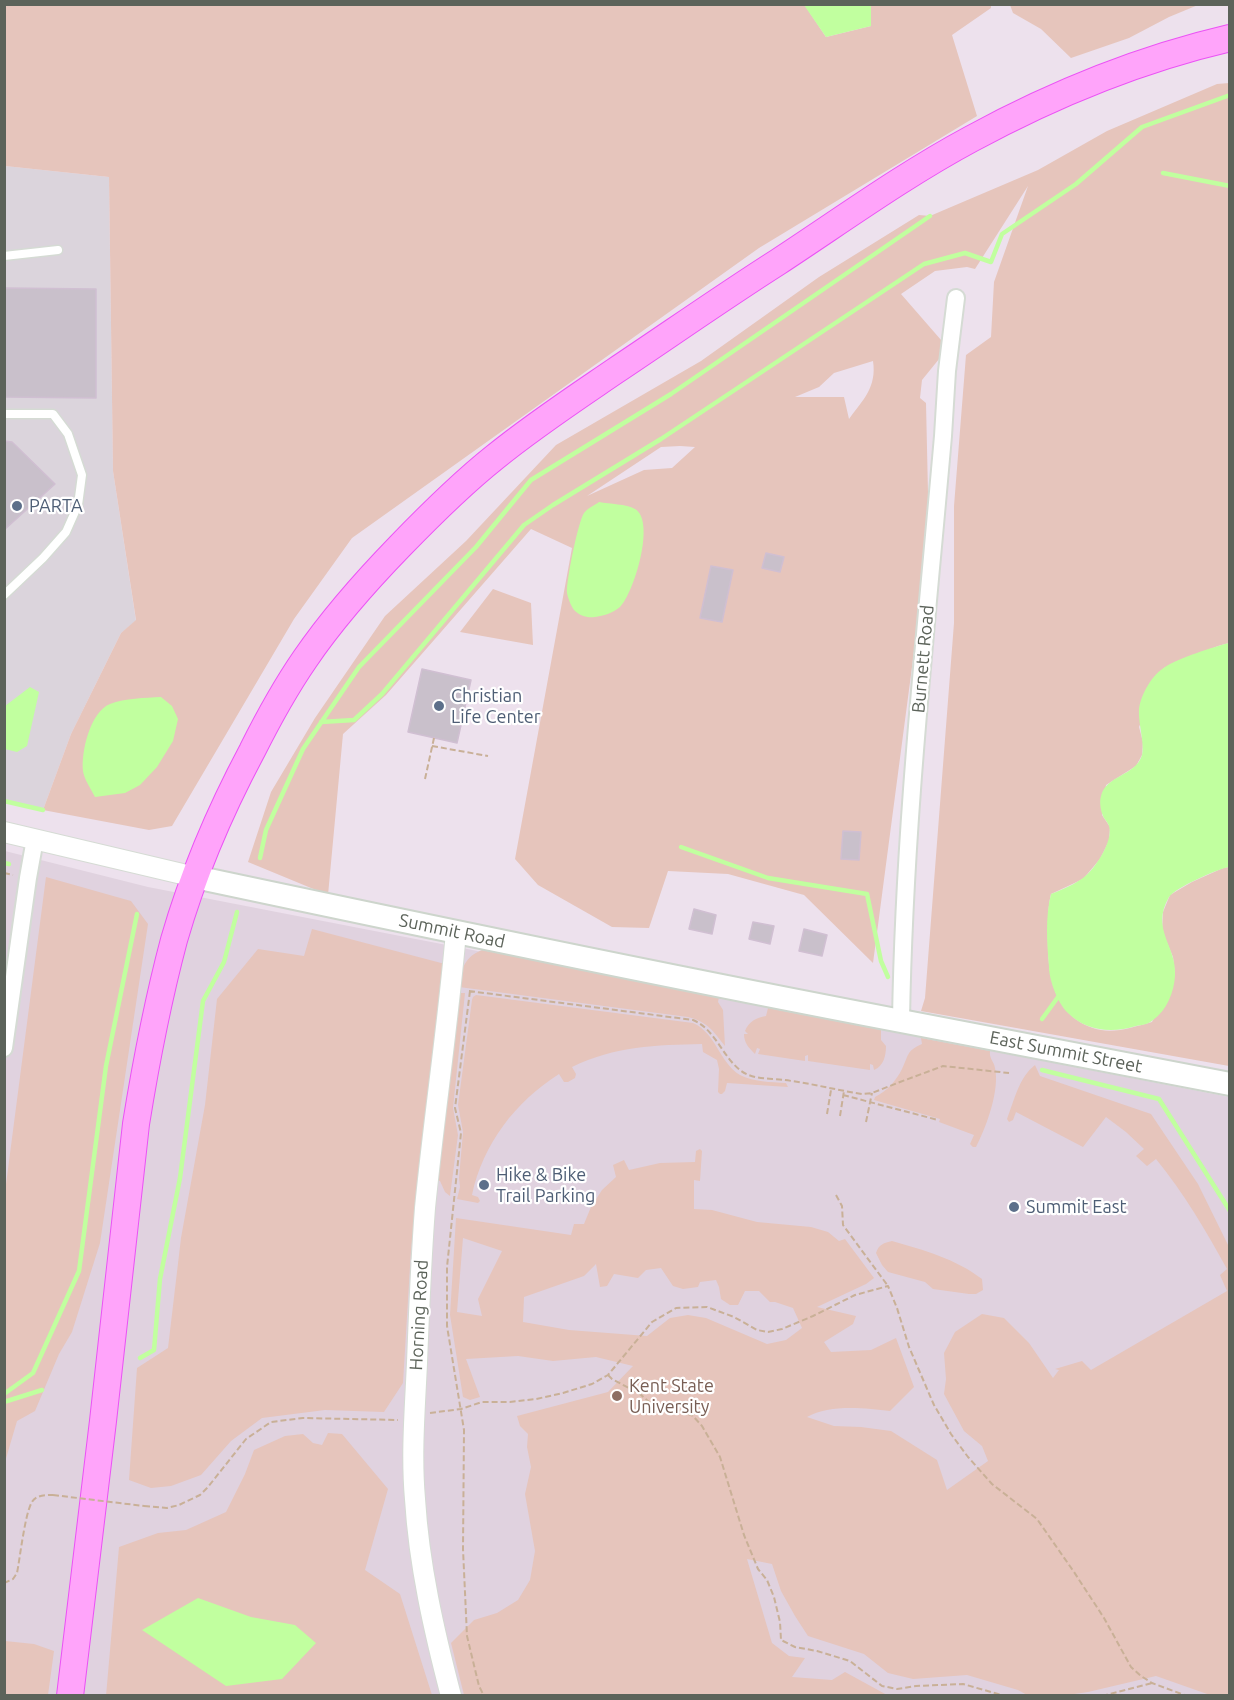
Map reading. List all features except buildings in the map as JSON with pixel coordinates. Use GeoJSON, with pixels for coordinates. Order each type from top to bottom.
{"type":"FeatureCollection","features":[{"type":"Feature","properties":{"kind":"main road"},"geometry":{"type":"LineString","coordinates":[[70,1695],[138,1112],[159,1003],[175,938],[195,877],[231,790],[277,703],[309,653],[364,583],[432,513],[494,458],[556,411],[713,304],[899,182],[963,143],[1056,97],[1176,52],[1230,38]]}},
{"type":"Feature","properties":{"kind":"main road","name":"Summit Road"},"geometry":{"type":"LineString","coordinates":[[195,877],[901,1021]]}},
{"type":"Feature","properties":{"kind":"main road","name":"East Summit Street"},"geometry":{"type":"LineString","coordinates":[[901,1021],[1230,1084]]}},
{"type":"Feature","properties":{"kind":"street","name":"Burnett Road"},"geometry":{"type":"LineString","coordinates":[[901,1021],[902,954],[909,838],[947,371],[956,298]]}},
{"type":"Feature","properties":{"kind":"street","name":"Summit Road"},"geometry":{"type":"LineString","coordinates":[[4,832],[195,877]]}},
{"type":"Feature","properties":{"kind":"street"},"geometry":{"type":"LineString","coordinates":[[4,1048],[27,878],[35,839]]}},
{"type":"Feature","properties":{"kind":"street","name":"Horning Road"},"geometry":{"type":"LineString","coordinates":[[451,1695],[430,1607],[419,1546],[414,1498],[413,1444],[426,1208],[461,990],[456,932]]}},
{"type":"Feature","properties":{"kind":"lane"},"geometry":{"type":"LineString","coordinates":[[4,256],[58,250]]}},
{"type":"Feature","properties":{"kind":"lane"},"geometry":{"type":"LineString","coordinates":[[4,414],[52,414],[68,434],[82,475],[78,505],[66,532],[43,558],[4,595]]}},
{"type":"Feature","properties":{"kind":"path"},"geometry":{"type":"LineString","coordinates":[[425,779],[434,738]]}},
{"type":"Feature","properties":{"kind":"path"},"geometry":{"type":"LineString","coordinates":[[432,746],[488,756]]}},
{"type":"Feature","properties":{"kind":"path"},"geometry":{"type":"LineString","coordinates":[[4,873],[14,875]]}},
{"type":"Feature","properties":{"kind":"path"},"geometry":{"type":"LineString","coordinates":[[484,1695],[478,1686],[467,1636],[463,1549],[464,1430],[447,1326],[447,1268],[461,1133],[455,1108],[461,990],[693,1020],[702,1024],[741,1072],[757,1077],[831,1089],[938,1120]]}},
{"type":"Feature","properties":{"kind":"path"},"geometry":{"type":"LineString","coordinates":[[844,1093],[872,1093],[944,1066],[1009,1073]]}},
{"type":"Feature","properties":{"kind":"path"},"geometry":{"type":"LineString","coordinates":[[827,1114],[831,1089]]}},
{"type":"Feature","properties":{"kind":"path"},"geometry":{"type":"LineString","coordinates":[[840,1116],[844,1093]]}},
{"type":"Feature","properties":{"kind":"path"},"geometry":{"type":"LineString","coordinates":[[866,1122],[872,1093]]}},
{"type":"Feature","properties":{"kind":"path"},"geometry":{"type":"LineString","coordinates":[[836,1195],[842,1206],[843,1225],[888,1286],[917,1367],[934,1406],[951,1434],[992,1484],[1037,1519],[1104,1618],[1131,1666],[1152,1683],[1186,1695]]}},
{"type":"Feature","properties":{"kind":"path"},"geometry":{"type":"LineString","coordinates":[[425,1414],[461,1409],[482,1402],[536,1399],[592,1384],[608,1375],[652,1322],[676,1308],[706,1307],[734,1317],[757,1330],[768,1332],[782,1329],[855,1295],[888,1286]]}},
{"type":"Feature","properties":{"kind":"path"},"geometry":{"type":"LineString","coordinates":[[608,1375],[640,1394],[650,1403],[664,1404],[693,1416],[702,1426],[720,1457],[744,1535],[758,1569],[774,1597],[780,1622],[781,1640],[795,1647],[850,1661],[882,1686],[897,1689],[963,1684],[1005,1695]]}},
{"type":"Feature","properties":{"kind":"path"},"geometry":{"type":"LineString","coordinates":[[4,1583],[13,1579],[17,1573],[28,1512],[37,1497],[53,1495],[167,1508],[200,1495],[246,1439],[271,1422],[303,1418],[393,1421],[402,1419]]}},
{"type":"Feature","properties":{"kind":"path"},"geometry":{"type":"LineString","coordinates":[[1102,1695],[1152,1683]]}},
{"type":"Feature","properties":{"kind":"shaded area"},"geometry":{"type":"Polygon","coordinates":[[[804,4],[826,37],[871,26],[871,5],[991,5],[991,8],[952,35],[977,116],[759,248],[352,538],[294,619],[172,826],[149,830],[43,810],[71,734],[121,633],[136,620],[113,471],[109,177],[5,166],[5,5],[804,4]]]}},
{"type":"Feature","properties":{"kind":"shaded area"},"geometry":{"type":"Polygon","coordinates":[[[1010,4],[1198,5],[1129,38],[1071,58],[1041,29],[1013,13],[1010,4]]]}},
{"type":"Feature","properties":{"kind":"shaded area"},"geometry":{"type":"Polygon","coordinates":[[[804,5],[871,5],[871,26],[826,37],[804,5]]]}},
{"type":"Feature","properties":{"kind":"shaded area"},"geometry":{"type":"Polygon","coordinates":[[[1229,83],[1229,643],[1164,668],[1139,727],[1143,742],[1142,755],[1136,766],[1106,785],[1102,815],[1110,827],[1109,841],[1100,859],[1083,879],[1051,894],[1048,912],[1048,946],[1054,988],[1068,1012],[1079,1021],[1093,1028],[1108,1031],[1122,1030],[1152,1022],[1175,974],[1173,957],[1162,931],[1163,912],[1170,895],[1192,882],[1229,867],[1229,1066],[921,1011],[925,998],[954,623],[954,506],[966,355],[991,337],[994,282],[1028,186],[975,269],[967,267],[935,271],[901,294],[948,348],[922,380],[920,398],[926,403],[929,538],[873,963],[804,895],[728,874],[668,871],[649,928],[612,927],[538,885],[515,859],[572,548],[531,529],[386,695],[343,734],[328,895],[248,862],[271,792],[315,718],[385,616],[466,541],[556,445],[701,361],[819,277],[919,215],[930,216],[1038,170],[1107,131],[1217,84],[1229,83]],[[873,361],[834,373],[819,387],[795,397],[844,397],[849,419],[871,386],[873,361]],[[661,447],[587,496],[644,470],[672,468],[695,447],[661,447]]]}},
{"type":"Feature","properties":{"kind":"shaded area"},"geometry":{"type":"Polygon","coordinates":[[[5,166],[109,177],[113,471],[136,621],[121,633],[71,734],[43,810],[5,801],[5,166]]]}},
{"type":"Feature","properties":{"kind":"shaded area"},"geometry":{"type":"Polygon","coordinates":[[[599,502],[635,509],[641,516],[643,542],[641,557],[626,599],[614,611],[589,617],[574,610],[568,597],[567,587],[573,552],[584,513],[599,502]]]}},
{"type":"Feature","properties":{"kind":"shaded area"},"geometry":{"type":"Polygon","coordinates":[[[493,589],[531,603],[533,645],[460,632],[493,589]]]}},
{"type":"Feature","properties":{"kind":"shaded area"},"geometry":{"type":"Polygon","coordinates":[[[1229,643],[1229,867],[1197,879],[1169,897],[1162,919],[1175,965],[1175,976],[1166,1006],[1158,1016],[1143,1025],[1118,1030],[1100,1029],[1083,1024],[1068,1013],[1052,985],[1049,972],[1047,930],[1051,894],[1077,882],[1091,871],[1105,848],[1110,832],[1101,810],[1101,796],[1109,784],[1139,762],[1142,755],[1139,709],[1148,685],[1160,670],[1171,664],[1196,653],[1229,643]]]}},
{"type":"Feature","properties":{"kind":"shaded area"},"geometry":{"type":"Polygon","coordinates":[[[30,687],[39,692],[27,746],[17,752],[5,749],[5,706],[30,687]]]}},
{"type":"Feature","properties":{"kind":"shaded area"},"geometry":{"type":"Polygon","coordinates":[[[161,697],[172,706],[178,719],[173,741],[157,767],[140,785],[125,793],[95,797],[85,777],[83,763],[88,733],[97,715],[103,708],[116,702],[161,697]]]}},
{"type":"Feature","properties":{"kind":"shaded area","name":"Kent State University"},"geometry":{"type":"Polygon","coordinates":[[[5,851],[148,887],[1229,1097],[1229,1695],[5,1696],[5,851]]]}},
{"type":"Feature","properties":{"kind":"shaded area"},"geometry":{"type":"Polygon","coordinates":[[[46,877],[131,901],[148,924],[100,1243],[72,1332],[59,1354],[35,1411],[17,1421],[5,1462],[5,1192],[46,877]]]}},
{"type":"Feature","properties":{"kind":"shaded area"},"geometry":{"type":"Polygon","coordinates":[[[312,929],[445,964],[411,1250],[403,1383],[384,1412],[325,1410],[262,1418],[231,1441],[201,1475],[171,1486],[151,1488],[129,1480],[137,1368],[168,1348],[181,1238],[205,1105],[217,999],[258,949],[304,956],[312,929]]]}},
{"type":"Feature","properties":{"kind":"shaded area"},"geometry":{"type":"Polygon","coordinates":[[[482,950],[719,997],[718,1002],[723,1010],[725,1046],[705,1024],[688,1017],[459,987],[467,960],[482,950]]]}},
{"type":"Feature","properties":{"kind":"shaded area"},"geometry":{"type":"Polygon","coordinates":[[[458,993],[465,993],[453,1108],[458,1135],[450,1196],[437,1180],[458,993]]]}},
{"type":"Feature","properties":{"kind":"shaded area"},"geometry":{"type":"Polygon","coordinates":[[[476,995],[693,1023],[707,1034],[727,1063],[740,1075],[756,1080],[786,1083],[788,1087],[727,1083],[725,1091],[720,1094],[718,1092],[717,1060],[703,1052],[702,1044],[636,1048],[588,1060],[572,1067],[576,1074],[575,1078],[564,1082],[559,1074],[543,1085],[515,1111],[493,1142],[477,1176],[472,1195],[478,1197],[480,1201],[478,1203],[457,1199],[460,1187],[463,1132],[458,1105],[472,1000],[476,995]]]}},
{"type":"Feature","properties":{"kind":"shaded area"},"geometry":{"type":"Polygon","coordinates":[[[768,1008],[881,1030],[881,1040],[886,1046],[884,1060],[874,1070],[873,1065],[870,1064],[870,1070],[808,1061],[808,1055],[805,1056],[805,1061],[758,1054],[760,1049],[757,1048],[755,1054],[746,1043],[744,1034],[748,1034],[745,1031],[751,1022],[766,1016],[768,1008]]]}},
{"type":"Feature","properties":{"kind":"shaded area"},"geometry":{"type":"Polygon","coordinates":[[[921,1038],[990,1051],[995,1068],[996,1087],[988,1119],[976,1147],[970,1144],[974,1135],[939,1122],[940,1119],[874,1100],[894,1082],[910,1051],[922,1044],[921,1038]]]}},
{"type":"Feature","properties":{"kind":"shaded area"},"geometry":{"type":"Polygon","coordinates":[[[1035,1065],[1040,1076],[1151,1114],[1198,1184],[1229,1247],[1229,1695],[1210,1695],[1156,1676],[1088,1692],[1061,1696],[1029,1696],[1018,1690],[967,1675],[913,1679],[888,1673],[864,1654],[808,1636],[781,1591],[772,1564],[747,1559],[772,1643],[789,1656],[805,1658],[792,1677],[832,1680],[845,1672],[887,1695],[464,1695],[451,1643],[474,1620],[497,1613],[518,1600],[530,1580],[535,1551],[525,1494],[531,1467],[527,1447],[528,1434],[520,1426],[517,1416],[608,1392],[633,1366],[596,1357],[553,1361],[518,1356],[466,1359],[480,1397],[470,1400],[463,1397],[450,1315],[456,1218],[571,1235],[574,1224],[584,1224],[602,1190],[616,1177],[613,1165],[624,1160],[629,1170],[660,1163],[695,1162],[696,1151],[700,1149],[702,1151],[700,1181],[694,1180],[694,1209],[712,1210],[757,1222],[811,1227],[828,1232],[839,1241],[845,1239],[874,1278],[817,1307],[856,1316],[853,1324],[824,1342],[831,1352],[871,1350],[896,1338],[914,1387],[890,1411],[859,1408],[836,1409],[807,1417],[834,1426],[891,1431],[937,1460],[947,1490],[988,1461],[982,1446],[964,1431],[944,1394],[946,1379],[944,1353],[955,1332],[982,1314],[1004,1318],[1029,1343],[1053,1378],[1059,1370],[1055,1369],[1082,1361],[1091,1370],[1227,1291],[1220,1275],[1227,1269],[1194,1212],[1156,1159],[1147,1166],[1136,1156],[1144,1149],[1126,1132],[1106,1117],[1083,1147],[1016,1112],[1013,1120],[1009,1122],[1007,1119],[1018,1090],[1029,1070],[1035,1065]],[[463,1238],[457,1312],[482,1316],[478,1299],[502,1251],[463,1238]],[[596,1264],[584,1276],[524,1297],[523,1322],[569,1330],[647,1336],[670,1318],[688,1315],[706,1318],[767,1344],[786,1340],[802,1328],[793,1308],[770,1302],[759,1291],[745,1291],[738,1305],[730,1305],[721,1299],[716,1280],[700,1282],[698,1287],[683,1289],[673,1286],[661,1268],[646,1270],[638,1278],[614,1274],[607,1286],[600,1287],[596,1264]]]}},
{"type":"Feature","properties":{"kind":"shaded area"},"geometry":{"type":"Polygon","coordinates":[[[892,1241],[928,1252],[961,1266],[982,1279],[983,1290],[976,1294],[969,1294],[933,1289],[925,1282],[888,1272],[876,1253],[882,1244],[892,1241]]]}},
{"type":"Feature","properties":{"kind":"shaded area"},"geometry":{"type":"Polygon","coordinates":[[[328,1433],[342,1434],[388,1489],[365,1570],[400,1594],[432,1695],[106,1696],[119,1547],[158,1533],[186,1530],[226,1512],[254,1450],[285,1436],[303,1434],[313,1443],[322,1445],[328,1433]]]}},
{"type":"Feature","properties":{"kind":"shaded area"},"geometry":{"type":"Polygon","coordinates":[[[198,1598],[251,1617],[295,1625],[316,1643],[282,1679],[226,1686],[142,1630],[198,1598]]]}},
{"type":"Feature","properties":{"kind":"shaded area"},"geometry":{"type":"Polygon","coordinates":[[[5,1641],[34,1644],[54,1651],[48,1695],[5,1695],[5,1641]]]}},
{"type":"Feature","properties":{"kind":"waterway"},"geometry":{"type":"LineString","coordinates":[[321,722],[354,720],[382,694],[524,525],[661,439],[924,264],[965,253],[991,262],[1002,234],[1076,184],[1142,127],[1230,95]]}},
{"type":"Feature","properties":{"kind":"waterway"},"geometry":{"type":"LineString","coordinates":[[1163,173],[1230,186]]}},
{"type":"Feature","properties":{"kind":"waterway"},"geometry":{"type":"LineString","coordinates":[[260,858],[266,830],[303,749],[359,667],[476,547],[531,480],[671,394],[930,216]]}},
{"type":"Feature","properties":{"kind":"waterway"},"geometry":{"type":"LineString","coordinates":[[4,801],[43,810]]}},
{"type":"Feature","properties":{"kind":"waterway"},"geometry":{"type":"LineString","coordinates":[[681,847],[768,878],[867,894],[881,961],[888,977]]}},
{"type":"Feature","properties":{"kind":"waterway"},"geometry":{"type":"LineString","coordinates":[[4,863],[9,864]]}},
{"type":"Feature","properties":{"kind":"waterway"},"geometry":{"type":"LineString","coordinates":[[140,1358],[154,1350],[160,1279],[180,1178],[203,1001],[224,962],[237,912]]}},
{"type":"Feature","properties":{"kind":"waterway"},"geometry":{"type":"LineString","coordinates":[[4,1394],[33,1373],[79,1271],[106,1066],[137,914]]}},
{"type":"Feature","properties":{"kind":"waterway"},"geometry":{"type":"LineString","coordinates":[[1042,1019],[1058,997]]}},
{"type":"Feature","properties":{"kind":"waterway"},"geometry":{"type":"LineString","coordinates":[[1042,1070],[1159,1099],[1230,1211]]}},
{"type":"Feature","properties":{"kind":"waterway"},"geometry":{"type":"LineString","coordinates":[[4,1402],[42,1390]]}},
{"type":"Feature","properties":{"kind":"place","name":"PARTA"},"geometry":{"type":"Point","coordinates":[17,506]}},
{"type":"Feature","properties":{"kind":"place","name":"Christian Life Center"},"geometry":{"type":"Point","coordinates":[439,706]}},
{"type":"Feature","properties":{"kind":"place","name":"Hike & Bike Trail Parking"},"geometry":{"type":"Point","coordinates":[484,1185]}},
{"type":"Feature","properties":{"kind":"place","name":"Summit East"},"geometry":{"type":"Point","coordinates":[1014,1207]}},
{"type":"Feature","properties":{"kind":"place","name":"Kent State University"},"geometry":{"type":"Point","coordinates":[617,1396]}}]}
